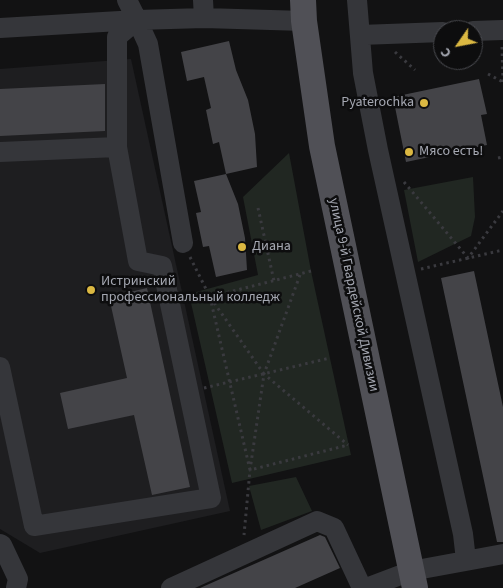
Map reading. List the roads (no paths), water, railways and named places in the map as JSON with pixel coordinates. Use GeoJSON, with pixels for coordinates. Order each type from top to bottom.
{"type":"FeatureCollection","features":[{"type":"Feature","properties":{"kind":"main road","name":"улица 9-й Гвардейской Дивизии"},"geometry":{"type":"LineString","coordinates":[[303,11],[322,146],[413,579]]}},
{"type":"Feature","properties":{"kind":"street"},"geometry":{"type":"LineString","coordinates":[[127,0],[148,44],[183,243]]}},
{"type":"Feature","properties":{"kind":"street"},"geometry":{"type":"LineString","coordinates":[[357,0],[364,82],[463,534],[466,560]]}},
{"type":"Feature","properties":{"kind":"street"},"geometry":{"type":"LineString","coordinates":[[0,28],[137,20],[204,9],[303,11]]}},
{"type":"Feature","properties":{"kind":"street"},"geometry":{"type":"LineString","coordinates":[[0,367],[34,526],[211,498],[162,266],[138,261],[117,147],[118,37],[137,20]]}},
{"type":"Feature","properties":{"kind":"street"},"geometry":{"type":"LineString","coordinates":[[483,31],[502,30]]}},
{"type":"Feature","properties":{"kind":"street"},"geometry":{"type":"LineString","coordinates":[[360,35],[433,32]]}},
{"type":"Feature","properties":{"kind":"street"},"geometry":{"type":"LineString","coordinates":[[0,152],[117,147]]}},
{"type":"Feature","properties":{"kind":"street"},"geometry":{"type":"LineString","coordinates":[[171,588],[317,521],[334,528],[362,588]]}},
{"type":"Feature","properties":{"kind":"street"},"geometry":{"type":"LineString","coordinates":[[0,544],[11,583]]}},
{"type":"Feature","properties":{"kind":"street"},"geometry":{"type":"LineString","coordinates":[[366,588],[413,579],[466,560],[503,554]]}},
{"type":"Feature","properties":{"kind":"place","name":"Pyaterochka"},"geometry":{"type":"Point","coordinates":[424,103]}},
{"type":"Feature","properties":{"kind":"place","name":"Мясо есть!"},"geometry":{"type":"Point","coordinates":[409,152]}},
{"type":"Feature","properties":{"kind":"place","name":"Диана"},"geometry":{"type":"Point","coordinates":[242,247]}},
{"type":"Feature","properties":{"kind":"place","name":"Истринский профессиональный колледж"},"geometry":{"type":"Point","coordinates":[91,290]}}]}
